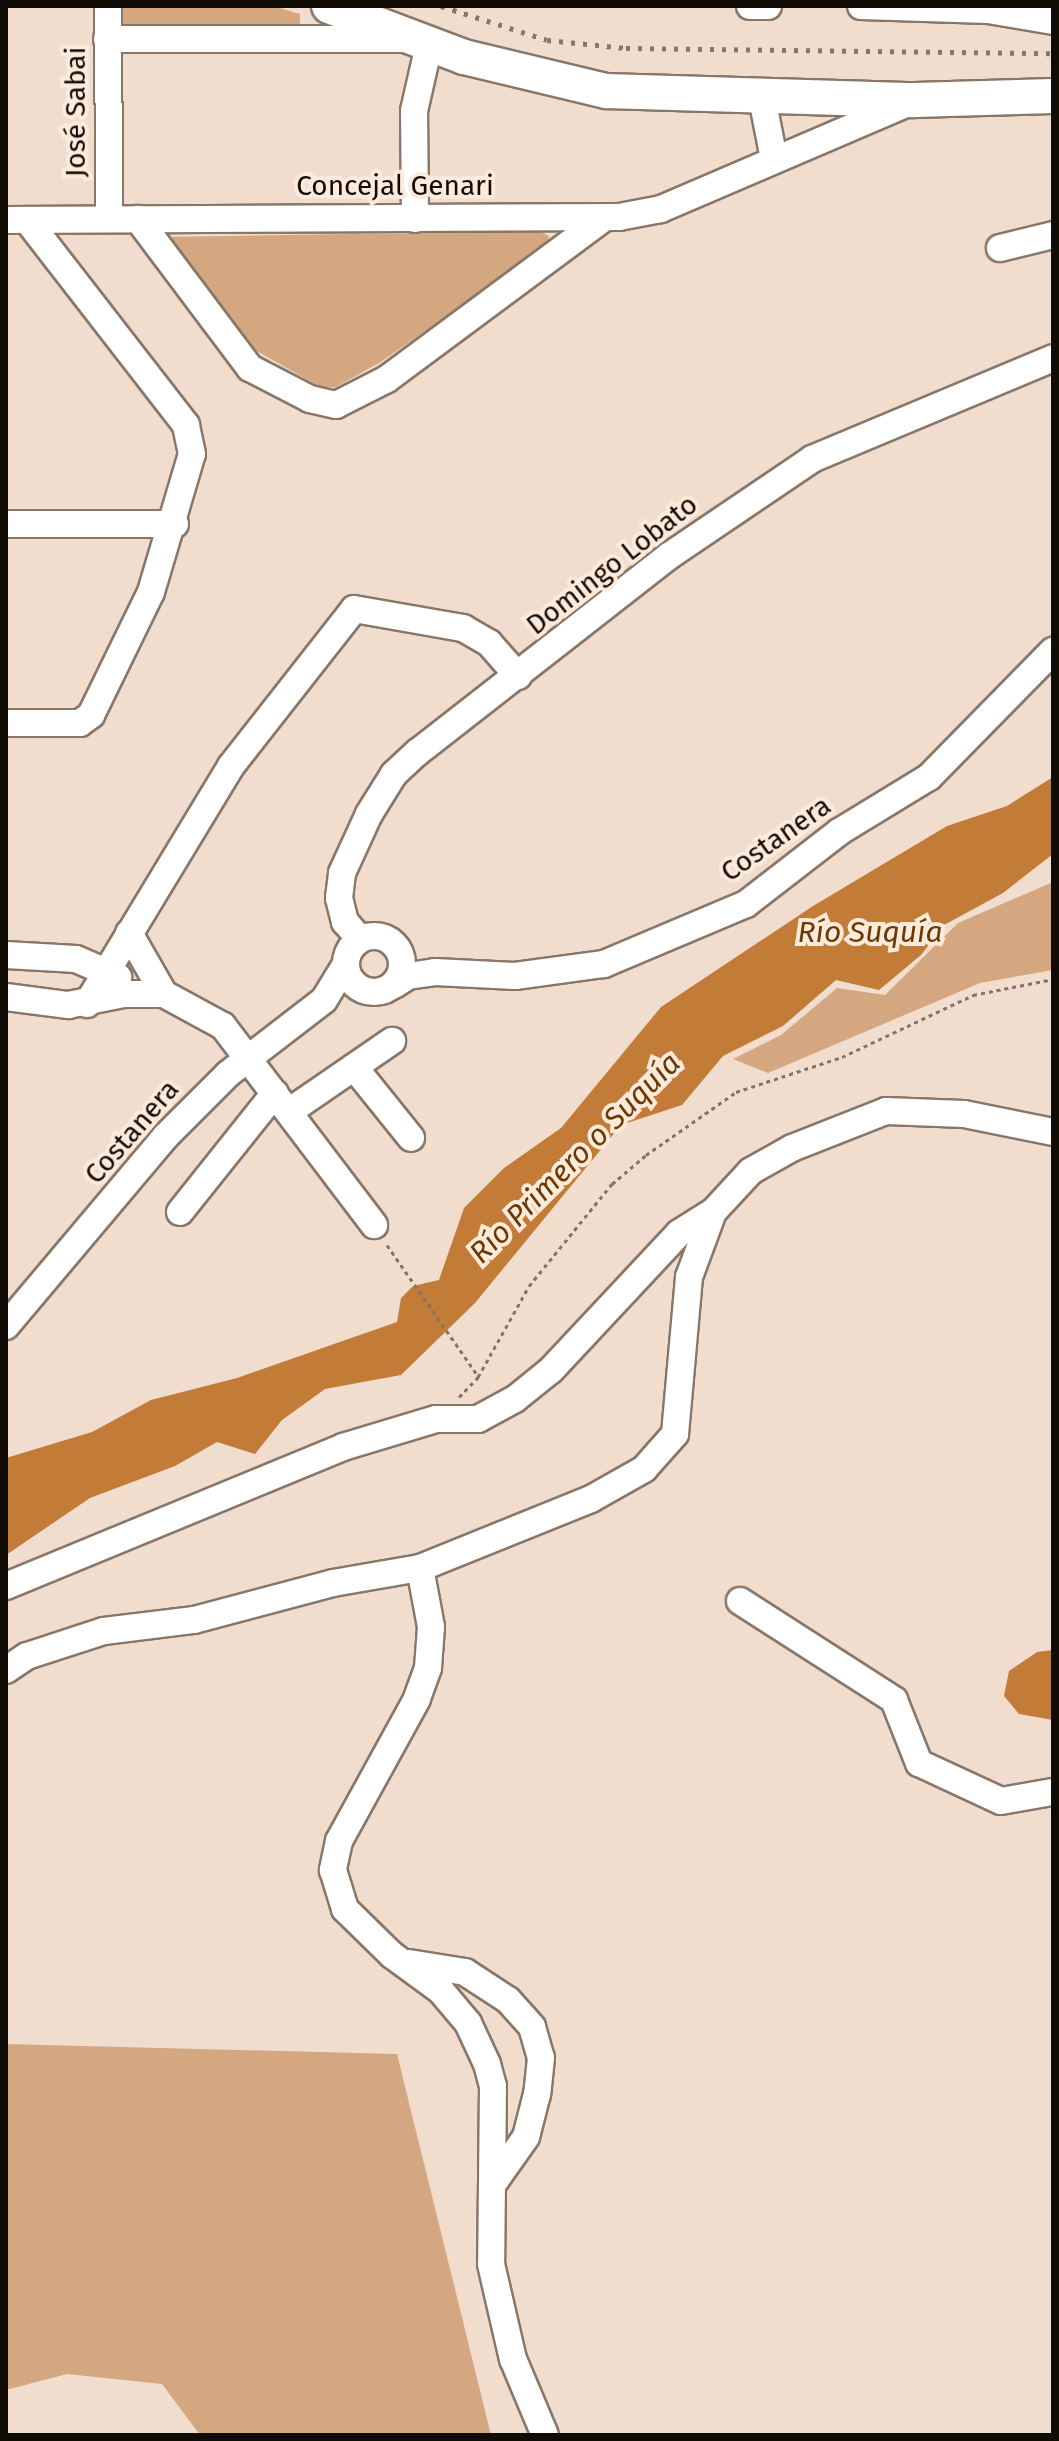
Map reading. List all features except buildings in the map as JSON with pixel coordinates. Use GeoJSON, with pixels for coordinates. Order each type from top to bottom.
{"type":"FeatureCollection","features":[{"type":"Feature","properties":{"kind":"main road"},"geometry":{"type":"LineString","coordinates":[[329,6],[421,42],[581,87],[762,98],[915,100],[1053,96]]}},
{"type":"Feature","properties":{"kind":"street","name":"José Sabai"},"geometry":{"type":"LineString","coordinates":[[108,6],[109,218]]}},
{"type":"Feature","properties":{"kind":"street"},"geometry":{"type":"LineString","coordinates":[[312,38],[317,6]]}},
{"type":"Feature","properties":{"kind":"street"},"geometry":{"type":"LineString","coordinates":[[750,6],[768,6]]}},
{"type":"Feature","properties":{"kind":"street"},"geometry":{"type":"LineString","coordinates":[[861,6],[988,10],[1053,21]]}},
{"type":"Feature","properties":{"kind":"street"},"geometry":{"type":"LineString","coordinates":[[107,39],[312,38],[421,42],[414,111],[415,219]]}},
{"type":"Feature","properties":{"kind":"street"},"geometry":{"type":"LineString","coordinates":[[762,98],[774,159]]}},
{"type":"Feature","properties":{"kind":"street","name":"Concejal Genari"},"geometry":{"type":"LineString","coordinates":[[17,220],[604,218],[661,209],[915,100]]}},
{"type":"Feature","properties":{"kind":"street"},"geometry":{"type":"LineString","coordinates":[[138,219],[250,368],[310,399],[336,405],[387,379],[604,218]]}},
{"type":"Feature","properties":{"kind":"street"},"geometry":{"type":"LineString","coordinates":[[6,723],[86,721],[141,615],[175,524],[192,454],[186,425],[17,220]]}},
{"type":"Feature","properties":{"kind":"street"},"geometry":{"type":"LineString","coordinates":[[1000,248],[1053,235]]}},
{"type":"Feature","properties":{"kind":"street","name":"Domingo Lobato"},"geometry":{"type":"LineString","coordinates":[[360,939],[345,922],[339,898],[342,873],[369,814],[394,774],[418,752],[669,556],[812,459],[1053,358]]}},
{"type":"Feature","properties":{"kind":"street"},"geometry":{"type":"LineString","coordinates":[[6,524],[175,524]]}},
{"type":"Feature","properties":{"kind":"street"},"geometry":{"type":"LineString","coordinates":[[87,1004],[231,766],[354,609],[463,628],[489,643],[518,676]]}},
{"type":"Feature","properties":{"kind":"street","name":"Costanera"},"geometry":{"type":"LineString","coordinates":[[324,1000],[367,992],[394,985],[408,976],[435,972],[523,976],[604,964],[746,904],[839,832],[929,777],[1053,651]]}},
{"type":"Feature","properties":{"kind":"street"},"geometry":{"type":"LineString","coordinates":[[129,933],[164,994]]}},
{"type":"Feature","properties":{"kind":"street","name":"Costanera"},"geometry":{"type":"LineString","coordinates":[[6,1326],[86,1237],[165,1137],[250,1056],[324,1000],[346,964],[349,949],[360,939],[387,938],[400,951],[435,972]]}},
{"type":"Feature","properties":{"kind":"street"},"geometry":{"type":"LineString","coordinates":[[394,985],[402,969],[400,951]]}},
{"type":"Feature","properties":{"kind":"street"},"geometry":{"type":"LineString","coordinates":[[6,955],[51,954],[164,994],[223,1026],[250,1056],[374,1225]]}},
{"type":"Feature","properties":{"kind":"street"},"geometry":{"type":"LineString","coordinates":[[346,964],[351,981],[367,992]]}},
{"type":"Feature","properties":{"kind":"street"},"geometry":{"type":"LineString","coordinates":[[6,997],[87,1004],[124,994],[164,994]]}},
{"type":"Feature","properties":{"kind":"street"},"geometry":{"type":"LineString","coordinates":[[180,1212],[283,1102],[354,1067],[392,1041]]}},
{"type":"Feature","properties":{"kind":"street"},"geometry":{"type":"LineString","coordinates":[[354,1067],[411,1138]]}},
{"type":"Feature","properties":{"kind":"street"},"geometry":{"type":"LineString","coordinates":[[6,1586],[343,1447],[436,1419],[478,1419],[515,1399],[551,1370],[679,1233],[713,1212],[767,1161],[886,1111],[951,1112],[1053,1132]]}},
{"type":"Feature","properties":{"kind":"street"},"geometry":{"type":"LineString","coordinates":[[13,1663],[104,1631],[209,1617],[333,1583],[420,1568],[591,1499],[644,1469],[667,1448],[679,1416],[689,1277],[713,1212]]}},
{"type":"Feature","properties":{"kind":"street"},"geometry":{"type":"LineString","coordinates":[[420,1568],[431,1627],[428,1668],[417,1699],[339,1841],[333,1870],[345,1909],[402,1962],[441,1991],[468,2023],[487,2064],[493,2086],[491,2264],[499,2308],[527,2400],[545,2435]]}},
{"type":"Feature","properties":{"kind":"street"},"geometry":{"type":"LineString","coordinates":[[740,1601],[894,1700],[919,1763],[1001,1801],[1052,1792]]}},
{"type":"Feature","properties":{"kind":"street"},"geometry":{"type":"LineString","coordinates":[[402,1962],[465,1972],[508,2000],[532,2027],[541,2058],[537,2094],[526,2137],[492,2185]]}},
{"type":"Feature","properties":{"kind":"path"},"geometry":{"type":"LineString","coordinates":[[436,1419],[478,1377],[529,1286],[612,1184],[736,1092],[842,1057],[973,995],[1053,979]]}},
{"type":"Feature","properties":{"kind":"path"},"geometry":{"type":"LineString","coordinates":[[374,1225],[478,1377]]}},
{"type":"Feature","properties":{"kind":"shaded area"},"geometry":{"type":"Polygon","coordinates":[[[122,6],[273,6],[300,14],[300,28],[121,28],[122,6]]]}},
{"type":"Feature","properties":{"kind":"shaded area"},"geometry":{"type":"Polygon","coordinates":[[[539,231],[549,236],[546,248],[379,363],[336,387],[322,388],[253,349],[165,237],[539,231]]]}},
{"type":"Feature","properties":{"kind":"shaded area"},"geometry":{"type":"Polygon","coordinates":[[[1053,882],[1053,970],[980,983],[768,1073],[733,1059],[781,1035],[837,988],[885,995],[958,923],[1053,882]]]}},
{"type":"Feature","properties":{"kind":"shaded area"},"geometry":{"type":"Polygon","coordinates":[[[6,2044],[397,2054],[491,2435],[200,2435],[162,2384],[67,2374],[6,2390],[6,2044]]]}},
{"type":"Feature","properties":{"kind":"water","name":"Río Suquía"},"geometry":{"type":"Polygon","coordinates":[[[1053,777],[1053,854],[1003,893],[944,925],[921,955],[879,990],[836,980],[783,1026],[723,1056],[682,1105],[621,1125],[475,1303],[401,1375],[325,1389],[282,1420],[255,1454],[217,1442],[175,1466],[90,1498],[6,1555],[6,1458],[92,1432],[151,1400],[237,1378],[397,1322],[401,1298],[413,1286],[439,1280],[464,1208],[504,1168],[561,1128],[661,1007],[813,906],[947,826],[1007,806],[1053,777]]]}},
{"type":"Feature","properties":{"kind":"water"},"geometry":{"type":"Polygon","coordinates":[[[1053,1650],[1053,1720],[1019,1714],[1004,1696],[1009,1671],[1037,1652],[1053,1650]]]}},
{"type":"Feature","properties":{"kind":"railway"},"geometry":{"type":"LineString","coordinates":[[441,6],[547,40],[626,48],[1053,53]]}},
{"type":"Feature","properties":{"kind":"water label","name":"Río Primero o Suquía"},"geometry":{"type":"Point","coordinates":[575,1158]}}]}
